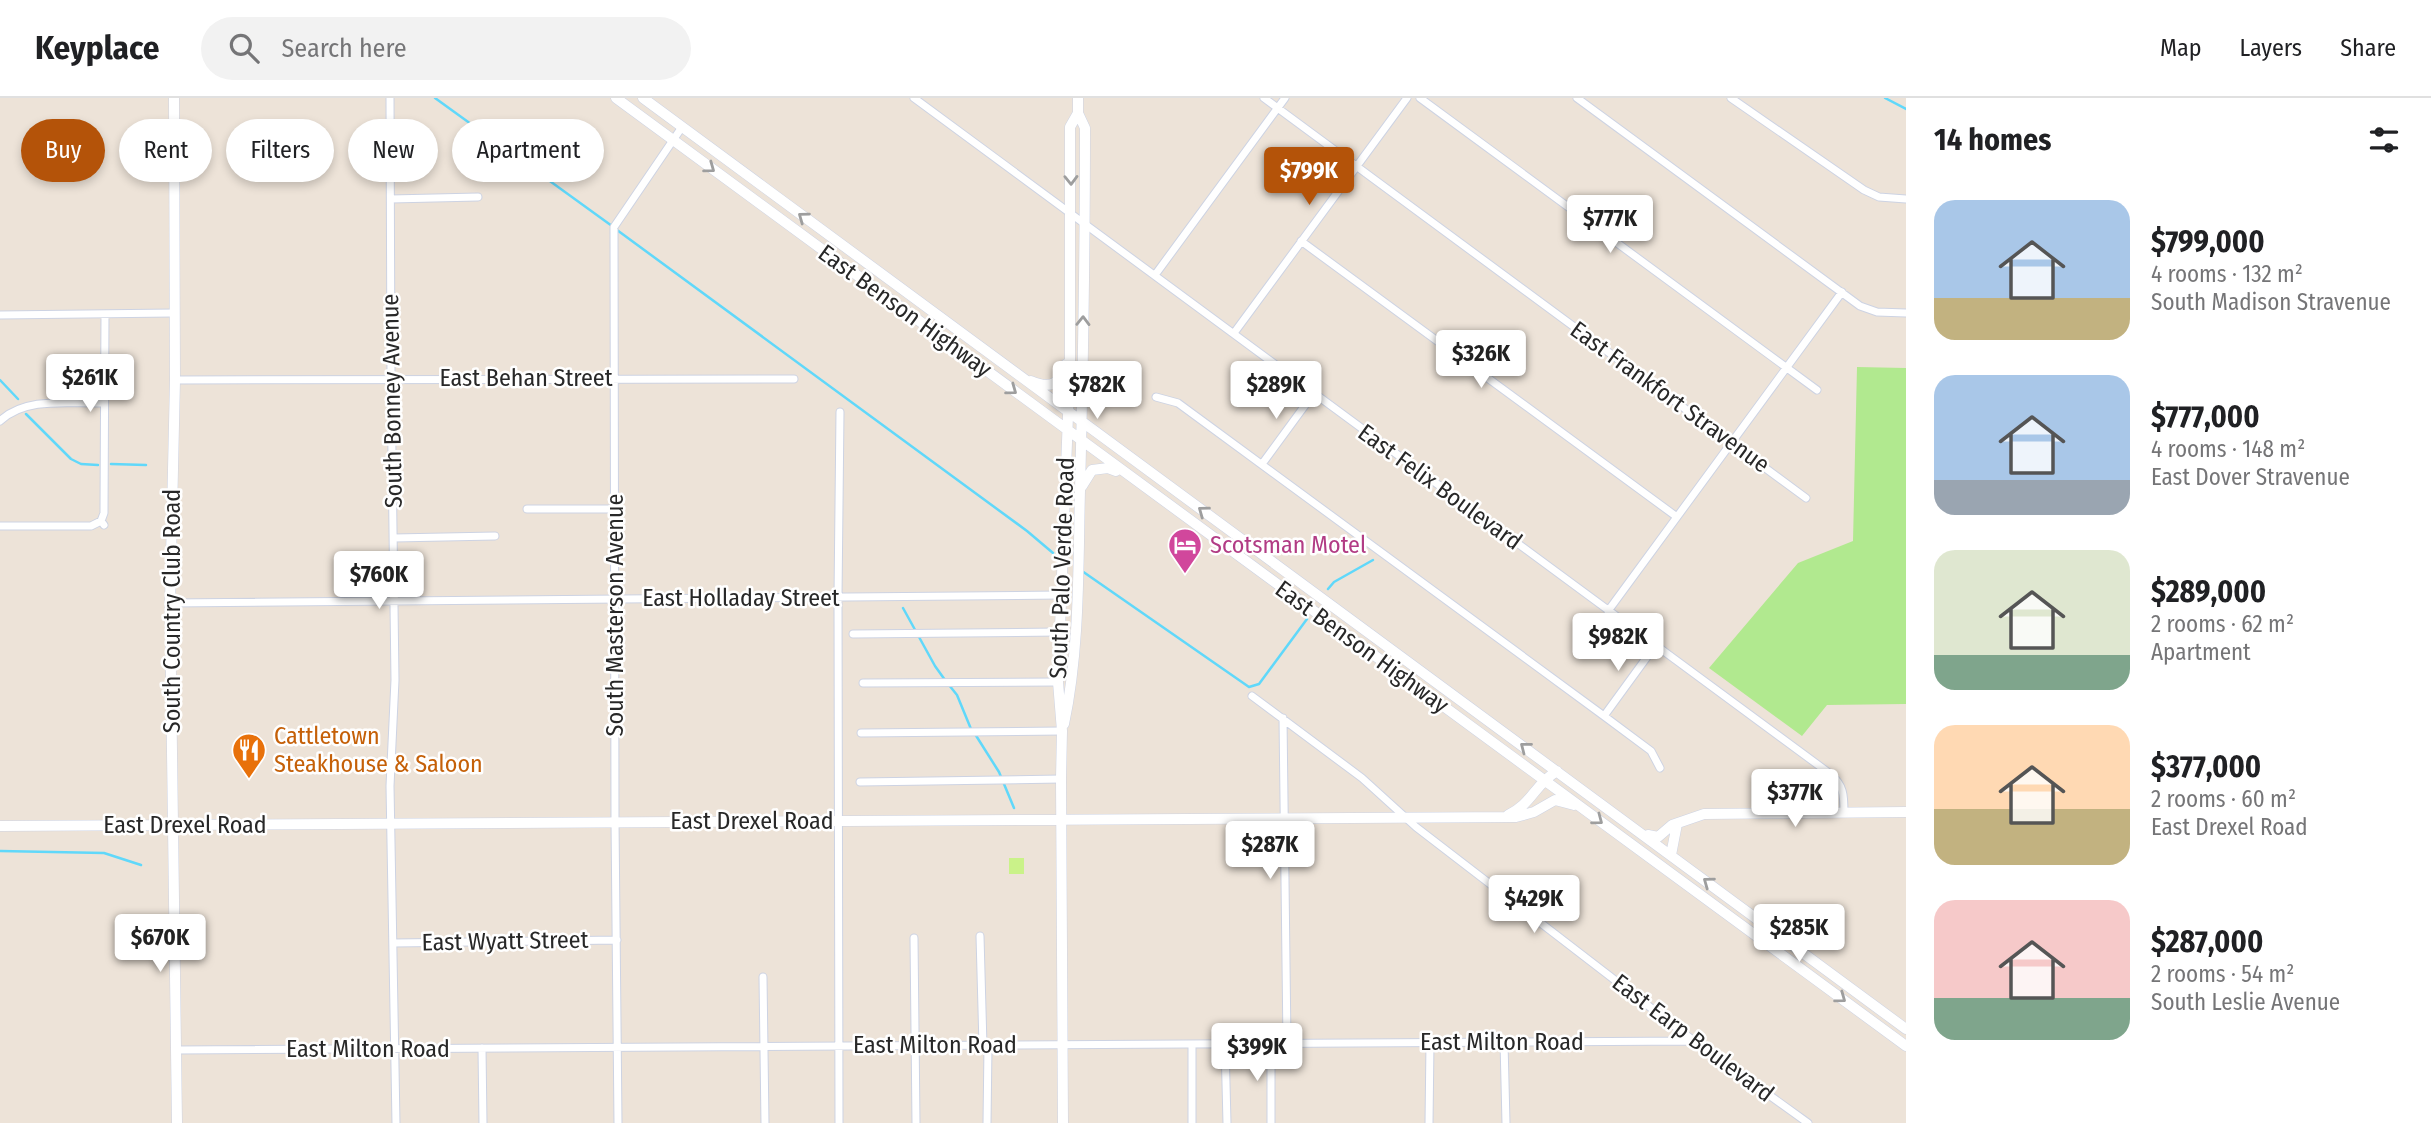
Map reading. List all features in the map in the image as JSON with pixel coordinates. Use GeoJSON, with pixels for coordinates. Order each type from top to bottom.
{"type":"FeatureCollection","features":[{"type":"Feature","properties":{"kind":"main road","name":"South Country Club Road"},"geometry":{"type":"LineString","coordinates":[[174,98],[175,380],[170,603],[177,1123]]}},
{"type":"Feature","properties":{"kind":"main road","name":"East Benson Highway"},"geometry":{"type":"LineString","coordinates":[[616,98],[1906,1046]]}},
{"type":"Feature","properties":{"kind":"main road","name":"East Benson Highway"},"geometry":{"type":"LineString","coordinates":[[643,98],[1904,1026]]}},
{"type":"Feature","properties":{"kind":"main road","name":"South Palo Verde Road"},"geometry":{"type":"LineString","coordinates":[[1062,731],[1071,693],[1082,422],[1085,128],[1078,113],[1078,98]]}},
{"type":"Feature","properties":{"kind":"main road","name":"South Palo Verde Road"},"geometry":{"type":"LineString","coordinates":[[1063,1123],[1060,779],[1062,731],[1058,682],[1070,351],[1070,127],[1078,113]]}},
{"type":"Feature","properties":{"kind":"main road"},"geometry":{"type":"LineString","coordinates":[[842,265],[850,252]]}},
{"type":"Feature","properties":{"kind":"main road"},"geometry":{"type":"LineString","coordinates":[[1021,377],[1038,384],[1054,384],[1062,377],[1070,351]]}},
{"type":"Feature","properties":{"kind":"main road"},"geometry":{"type":"LineString","coordinates":[[1079,493],[1092,470],[1100,467],[1137,481]]}},
{"type":"Feature","properties":{"kind":"main road"},"geometry":{"type":"LineString","coordinates":[[1505,816],[1524,806],[1543,779],[1556,771]]}},
{"type":"Feature","properties":{"kind":"main road","name":"East Drexel Road"},"geometry":{"type":"LineString","coordinates":[[0,826],[1505,816],[1526,814],[1555,800],[1579,806]]}},
{"type":"Feature","properties":{"kind":"main road"},"geometry":{"type":"LineString","coordinates":[[1641,833],[1658,837],[1672,825],[1704,814],[1906,813]]}},
{"type":"Feature","properties":{"kind":"main road"},"geometry":{"type":"LineString","coordinates":[[1671,855],[1677,824]]}},
{"type":"Feature","properties":{"kind":"main road"},"geometry":{"type":"LineString","coordinates":[[1774,950],[1786,955],[1792,951],[1788,942]]}},
{"type":"Feature","properties":{"kind":"street","name":"South Bonney Avenue"},"geometry":{"type":"LineString","coordinates":[[390,98],[395,680],[390,786],[396,1123]]}},
{"type":"Feature","properties":{"kind":"street","name":"East Felix Boulevard"},"geometry":{"type":"LineString","coordinates":[[914,98],[1836,779],[1843,790],[1844,813]]}},
{"type":"Feature","properties":{"kind":"street","name":"East Frankfort Stravenue"},"geometry":{"type":"LineString","coordinates":[[1264,98],[1806,498]]}},
{"type":"Feature","properties":{"kind":"street"},"geometry":{"type":"LineString","coordinates":[[1154,275],[1285,98]]}},
{"type":"Feature","properties":{"kind":"street"},"geometry":{"type":"LineString","coordinates":[[1234,333],[1407,98]]}},
{"type":"Feature","properties":{"kind":"street"},"geometry":{"type":"LineString","coordinates":[[1420,98],[1817,390]]}},
{"type":"Feature","properties":{"kind":"street"},"geometry":{"type":"LineString","coordinates":[[1577,98],[1871,311],[1906,313]]}},
{"type":"Feature","properties":{"kind":"street"},"geometry":{"type":"LineString","coordinates":[[1731,98],[1864,190],[1879,197],[1906,199]]}},
{"type":"Feature","properties":{"kind":"street","name":"South Masterson Avenue"},"geometry":{"type":"LineString","coordinates":[[618,1123],[614,228],[682,127]]}},
{"type":"Feature","properties":{"kind":"street"},"geometry":{"type":"LineString","coordinates":[[391,199],[478,197]]}},
{"type":"Feature","properties":{"kind":"street"},"geometry":{"type":"LineString","coordinates":[[1301,241],[1677,517]]}},
{"type":"Feature","properties":{"kind":"street"},"geometry":{"type":"LineString","coordinates":[[1608,611],[1842,292]]}},
{"type":"Feature","properties":{"kind":"street"},"geometry":{"type":"LineString","coordinates":[[0,315],[173,313]]}},
{"type":"Feature","properties":{"kind":"street"},"geometry":{"type":"LineString","coordinates":[[0,526],[90,526],[103,523],[105,315]]}},
{"type":"Feature","properties":{"kind":"street","name":"East Behan Street"},"geometry":{"type":"LineString","coordinates":[[175,380],[794,379]]}},
{"type":"Feature","properties":{"kind":"street"},"geometry":{"type":"LineString","coordinates":[[1262,464],[1314,394]]}},
{"type":"Feature","properties":{"kind":"street"},"geometry":{"type":"LineString","coordinates":[[1156,397],[1178,403],[1262,464],[1651,751],[1660,768]]}},
{"type":"Feature","properties":{"kind":"street"},"geometry":{"type":"LineString","coordinates":[[0,421],[10,412],[33,404],[104,403]]}},
{"type":"Feature","properties":{"kind":"street"},"geometry":{"type":"LineString","coordinates":[[839,1123],[840,412]]}},
{"type":"Feature","properties":{"kind":"street"},"geometry":{"type":"LineString","coordinates":[[527,509],[616,509]]}},
{"type":"Feature","properties":{"kind":"street"},"geometry":{"type":"LineString","coordinates":[[394,538],[495,537]]}},
{"type":"Feature","properties":{"kind":"street","name":"East Holladay Street"},"geometry":{"type":"LineString","coordinates":[[170,603],[1060,595]]}},
{"type":"Feature","properties":{"kind":"street"},"geometry":{"type":"LineString","coordinates":[[853,634],[1059,632]]}},
{"type":"Feature","properties":{"kind":"street"},"geometry":{"type":"LineString","coordinates":[[1604,716],[1655,646]]}},
{"type":"Feature","properties":{"kind":"street"},"geometry":{"type":"LineString","coordinates":[[863,683],[1058,682]]}},
{"type":"Feature","properties":{"kind":"street","name":"East Earp Boulevard"},"geometry":{"type":"LineString","coordinates":[[1252,696],[1362,778],[1402,817],[1694,1041],[1808,1123]]}},
{"type":"Feature","properties":{"kind":"street"},"geometry":{"type":"LineString","coordinates":[[1283,718],[1287,1043]]}},
{"type":"Feature","properties":{"kind":"street"},"geometry":{"type":"LineString","coordinates":[[861,733],[1062,731]]}},
{"type":"Feature","properties":{"kind":"street"},"geometry":{"type":"LineString","coordinates":[[860,782],[1060,779]]}},
{"type":"Feature","properties":{"kind":"street"},"geometry":{"type":"LineString","coordinates":[[980,936],[987,1123]]}},
{"type":"Feature","properties":{"kind":"street"},"geometry":{"type":"LineString","coordinates":[[914,938],[916,1123]]}},
{"type":"Feature","properties":{"kind":"street","name":"East Wyatt Street"},"geometry":{"type":"LineString","coordinates":[[394,943],[617,940]]}},
{"type":"Feature","properties":{"kind":"street"},"geometry":{"type":"LineString","coordinates":[[763,977],[765,1123]]}},
{"type":"Feature","properties":{"kind":"street","name":"East Milton Road"},"geometry":{"type":"LineString","coordinates":[[177,1050],[1694,1041]]}},
{"type":"Feature","properties":{"kind":"street"},"geometry":{"type":"LineString","coordinates":[[1504,1042],[1506,1123]]}},
{"type":"Feature","properties":{"kind":"street"},"geometry":{"type":"LineString","coordinates":[[1271,1043],[1271,1123]]}},
{"type":"Feature","properties":{"kind":"street"},"geometry":{"type":"LineString","coordinates":[[1429,1123],[1430,1043]]}},
{"type":"Feature","properties":{"kind":"street"},"geometry":{"type":"LineString","coordinates":[[1192,1044],[1192,1123]]}},
{"type":"Feature","properties":{"kind":"street"},"geometry":{"type":"LineString","coordinates":[[1225,1044],[1227,1123]]}},
{"type":"Feature","properties":{"kind":"street"},"geometry":{"type":"LineString","coordinates":[[482,1048],[483,1123]]}},
{"type":"Feature","properties":{"kind":"green space"},"geometry":{"type":"Polygon","coordinates":[[[1857,367],[1906,368],[1906,704],[1827,705],[1802,736],[1709,668],[1798,563],[1853,541],[1857,367]]]}},
{"type":"Feature","properties":{"kind":"green space"},"geometry":{"type":"Polygon","coordinates":[[[1009,858],[1024,858],[1024,874],[1009,874],[1009,858]]]}},
{"type":"Feature","properties":{"kind":"waterway"},"geometry":{"type":"LineString","coordinates":[[435,98],[612,226]]}},
{"type":"Feature","properties":{"kind":"waterway"},"geometry":{"type":"LineString","coordinates":[[1885,98],[1906,109]]}},
{"type":"Feature","properties":{"kind":"waterway"},"geometry":{"type":"LineString","coordinates":[[617,230],[1027,531],[1053,553]]}},
{"type":"Feature","properties":{"kind":"waterway"},"geometry":{"type":"LineString","coordinates":[[0,380],[18,399]]}},
{"type":"Feature","properties":{"kind":"waterway"},"geometry":{"type":"LineString","coordinates":[[26,414],[71,459],[81,464],[98,465]]}},
{"type":"Feature","properties":{"kind":"waterway"},"geometry":{"type":"LineString","coordinates":[[111,464],[146,465]]}},
{"type":"Feature","properties":{"kind":"waterway"},"geometry":{"type":"LineString","coordinates":[[1328,589],[1334,582],[1373,560]]}},
{"type":"Feature","properties":{"kind":"waterway"},"geometry":{"type":"LineString","coordinates":[[1082,571],[1249,687],[1259,684],[1307,619]]}},
{"type":"Feature","properties":{"kind":"waterway"},"geometry":{"type":"LineString","coordinates":[[903,608],[945,680]]}},
{"type":"Feature","properties":{"kind":"waterway"},"geometry":{"type":"LineString","coordinates":[[949,685],[957,695],[971,729]]}},
{"type":"Feature","properties":{"kind":"waterway"},"geometry":{"type":"LineString","coordinates":[[975,734],[999,772],[1014,808]]}},
{"type":"Feature","properties":{"kind":"waterway"},"geometry":{"type":"LineString","coordinates":[[0,851],[104,853],[141,865]]}},
{"type":"Feature","properties":{"kind":"place","name":"Scotsman Motel"},"geometry":{"type":"Point","coordinates":[1185,575]}},
{"type":"Feature","properties":{"kind":"place","name":"Cattletown Steakhouse & Saloon"},"geometry":{"type":"Point","coordinates":[249,780]}}]}
